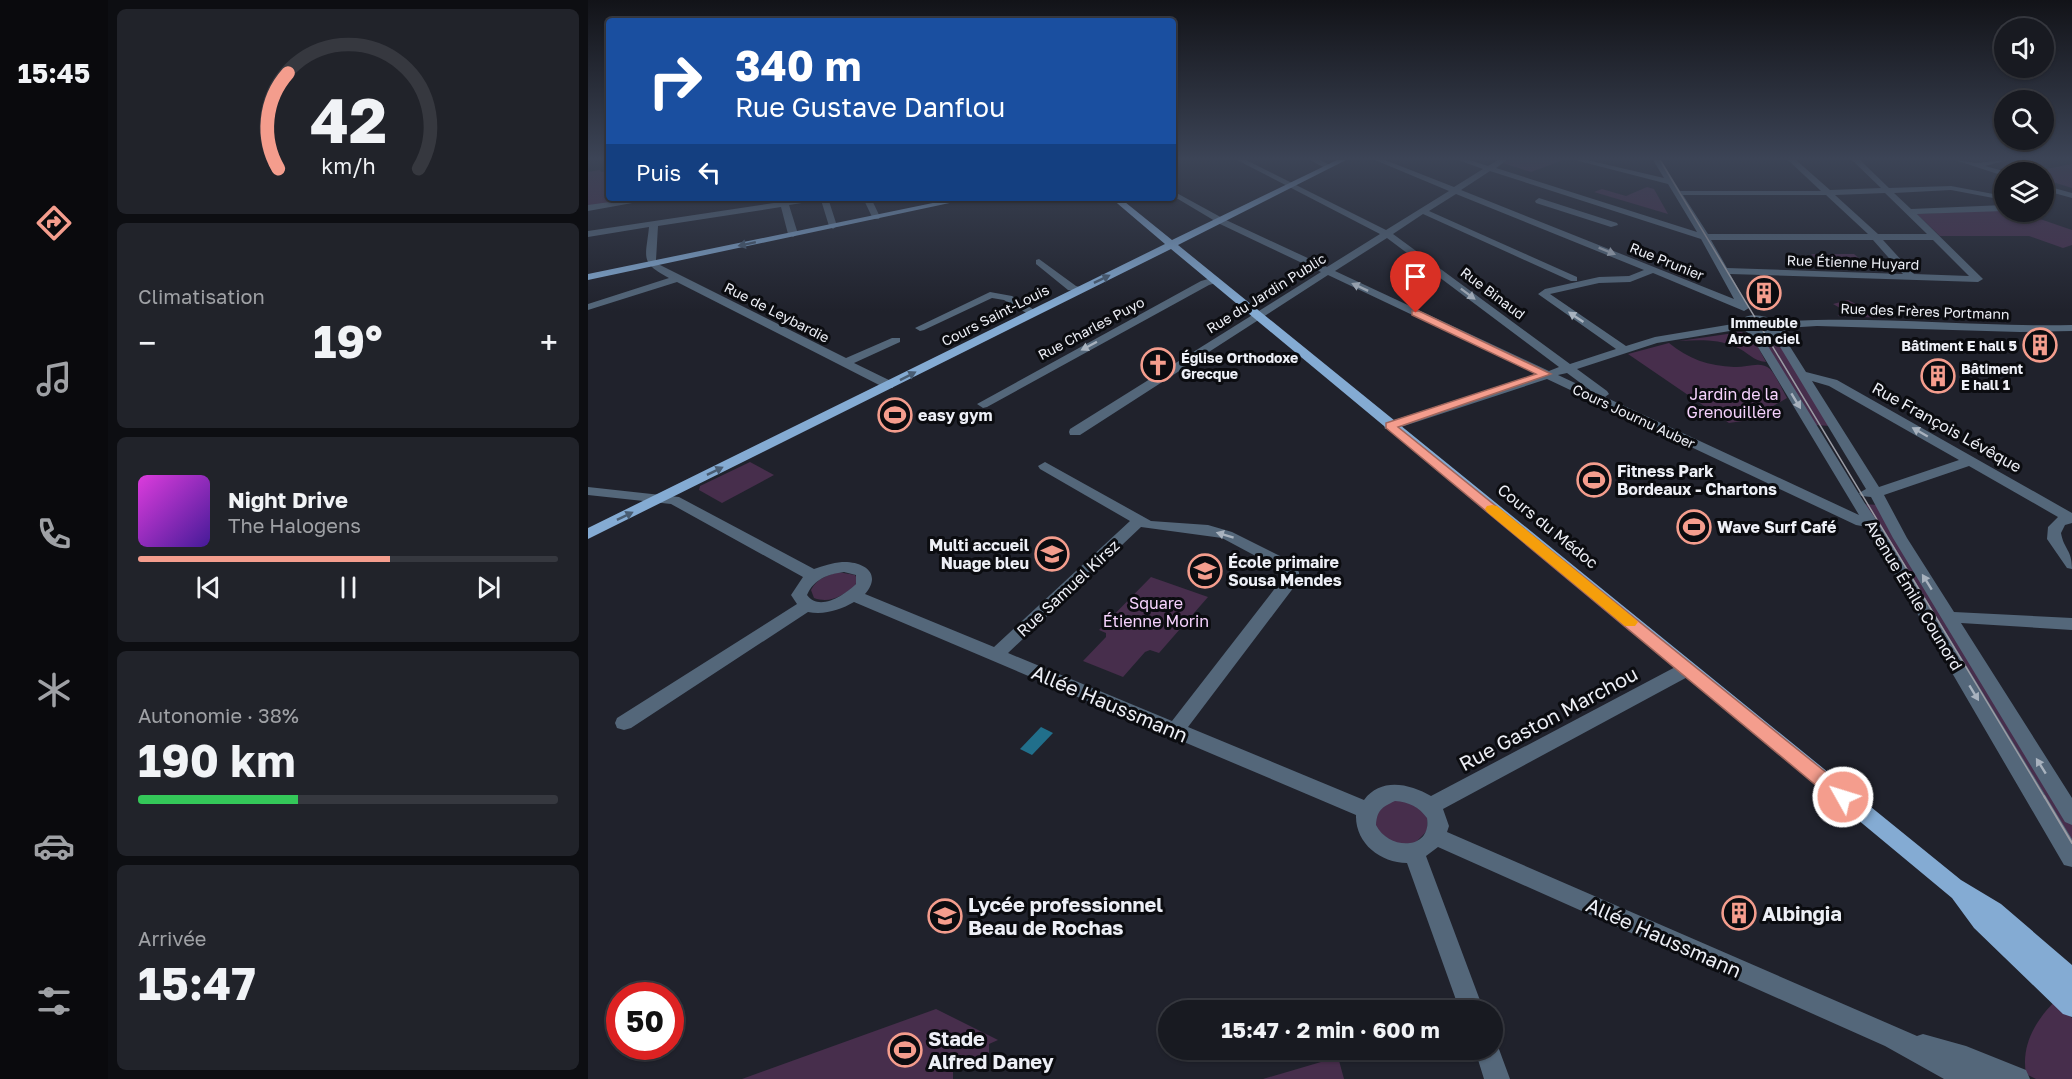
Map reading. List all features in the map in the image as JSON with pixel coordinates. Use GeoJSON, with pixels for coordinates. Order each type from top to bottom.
{"type":"FeatureCollection","features":[{"type":"Feature","properties":{"kind":"main road"},"geometry":{"type":"LineString","coordinates":[[588,277],[909,210]]}},
{"type":"Feature","properties":{"kind":"main road","name":"Cours du Médoc"},"geometry":{"type":"LineString","coordinates":[[1130,210],[1953,887],[1993,911],[2069,977]]}},
{"type":"Feature","properties":{"kind":"main road","name":"Cours Saint-Louis"},"geometry":{"type":"LineString","coordinates":[[588,534],[1242,210]]}},
{"type":"Feature","properties":{"kind":"main road","name":"Cours du Médoc"},"geometry":{"type":"LineString","coordinates":[[1953,887],[1982,921],[2072,1005]]}},
{"type":"Feature","properties":{"kind":"street"},"geometry":{"type":"LineString","coordinates":[[588,234],[731,210]]}},
{"type":"Feature","properties":{"kind":"street"},"geometry":{"type":"LineString","coordinates":[[787,210],[793,234]]}},
{"type":"Feature","properties":{"kind":"street"},"geometry":{"type":"LineString","coordinates":[[827,210],[833,226]]}},
{"type":"Feature","properties":{"kind":"street"},"geometry":{"type":"LineString","coordinates":[[873,210],[876,217]]}},
{"type":"Feature","properties":{"kind":"street","name":"Cours Journu Auber"},"geometry":{"type":"LineString","coordinates":[[1203,210],[1629,414],[1860,522],[1871,523]]}},
{"type":"Feature","properties":{"kind":"street","name":"Rue Binaud"},"geometry":{"type":"LineString","coordinates":[[1341,210],[1387,234],[1629,414]]}},
{"type":"Feature","properties":{"kind":"street","name":"Rue Prunier"},"geometry":{"type":"LineString","coordinates":[[1505,210],[1743,306]]}},
{"type":"Feature","properties":{"kind":"street"},"geometry":{"type":"LineString","coordinates":[[1566,210],[1614,225]]}},
{"type":"Feature","properties":{"kind":"street"},"geometry":{"type":"LineString","coordinates":[[1583,216],[1596,210]]}},
{"type":"Feature","properties":{"kind":"street"},"geometry":{"type":"LineString","coordinates":[[1620,210],[1705,237],[1934,237]]}},
{"type":"Feature","properties":{"kind":"street","name":"Avenue Émile Counord"},"geometry":{"type":"LineString","coordinates":[[1688,210],[1743,306],[1749,326],[1871,523],[2072,858]]}},
{"type":"Feature","properties":{"kind":"street"},"geometry":{"type":"LineString","coordinates":[[1847,210],[1876,237],[1911,278]]}},
{"type":"Feature","properties":{"kind":"street"},"geometry":{"type":"LineString","coordinates":[[1908,212],[1948,210]]}},
{"type":"Feature","properties":{"kind":"street"},"geometry":{"type":"LineString","coordinates":[[1423,211],[1574,279]]}},
{"type":"Feature","properties":{"kind":"street","name":"Rue du Jardin Public"},"geometry":{"type":"LineString","coordinates":[[1075,432],[1423,211]]}},
{"type":"Feature","properties":{"kind":"street"},"geometry":{"type":"LineString","coordinates":[[1908,212],[1934,237]]}},
{"type":"Feature","properties":{"kind":"street"},"geometry":{"type":"LineString","coordinates":[[652,264],[654,224]]}},
{"type":"Feature","properties":{"kind":"street","name":"Rue Étienne Huyard"},"geometry":{"type":"LineString","coordinates":[[1724,271],[1978,279],[1934,237]]}},
{"type":"Feature","properties":{"kind":"street"},"geometry":{"type":"LineString","coordinates":[[1040,262],[1072,288],[1079,290]]}},
{"type":"Feature","properties":{"kind":"street","name":"Rue de Leybardie"},"geometry":{"type":"LineString","coordinates":[[652,264],[889,385]]}},
{"type":"Feature","properties":{"kind":"street"},"geometry":{"type":"LineString","coordinates":[[1625,350],[1543,294],[1599,280],[1630,279],[1653,270]]}},
{"type":"Feature","properties":{"kind":"street"},"geometry":{"type":"LineString","coordinates":[[588,307],[678,278]]}},
{"type":"Feature","properties":{"kind":"street","name":"Rue Charles Puyo"},"geometry":{"type":"LineString","coordinates":[[983,404],[1205,283],[1215,280]]}},
{"type":"Feature","properties":{"kind":"street"},"geometry":{"type":"LineString","coordinates":[[920,328],[990,295],[1006,295],[1034,313]]}},
{"type":"Feature","properties":{"kind":"street","name":"Rue des Frères Portmann"},"geometry":{"type":"LineString","coordinates":[[1567,368],[1678,335],[1749,326],[1764,319],[1777,329],[1817,323],[2020,329],[2072,328]]}},
{"type":"Feature","properties":{"kind":"street","name":"Avenue Émile Counord"},"geometry":{"type":"LineString","coordinates":[[1777,329],[1900,538],[2072,816]]}},
{"type":"Feature","properties":{"kind":"street"},"geometry":{"type":"LineString","coordinates":[[845,363],[896,340]]}},
{"type":"Feature","properties":{"kind":"street"},"geometry":{"type":"LineString","coordinates":[[1390,426],[1567,368]]}},
{"type":"Feature","properties":{"kind":"street","name":"Rue François Lévêque"},"geometry":{"type":"LineString","coordinates":[[1802,374],[1833,383],[2051,507],[2071,513]]}},
{"type":"Feature","properties":{"kind":"street"},"geometry":{"type":"LineString","coordinates":[[1851,492],[1875,493],[1971,461]]}},
{"type":"Feature","properties":{"kind":"street"},"geometry":{"type":"LineString","coordinates":[[1045,466],[1139,521],[1156,527],[1208,530],[1227,535],[1283,564],[1291,572],[1291,579],[1175,730]]}},
{"type":"Feature","properties":{"kind":"street"},"geometry":{"type":"LineString","coordinates":[[588,491],[663,498],[680,503],[814,576]]}},
{"type":"Feature","properties":{"kind":"street"},"geometry":{"type":"LineString","coordinates":[[2071,513],[2058,523],[2053,536],[2054,542],[2072,564]]}},
{"type":"Feature","properties":{"kind":"street","name":"Rue Samuel Kirsz"},"geometry":{"type":"LineString","coordinates":[[996,655],[1139,521]]}},
{"type":"Feature","properties":{"kind":"street"},"geometry":{"type":"LineString","coordinates":[[624,723],[807,605],[824,607],[845,602],[860,591],[865,579],[860,570],[844,567],[834,568],[814,576],[806,582],[799,595],[807,605]]}},
{"type":"Feature","properties":{"kind":"street","name":"Allée Haussmann"},"geometry":{"type":"LineString","coordinates":[[854,596],[1367,810]]}},
{"type":"Feature","properties":{"kind":"street"},"geometry":{"type":"LineString","coordinates":[[1949,617],[2072,624]]}},
{"type":"Feature","properties":{"kind":"street","name":"Rue Gaston Marchou"},"geometry":{"type":"LineString","coordinates":[[1431,806],[1687,669]]}},
{"type":"Feature","properties":{"kind":"street"},"geometry":{"type":"LineString","coordinates":[[1394,792],[1414,794],[1431,806],[1436,816],[1437,826],[1430,843],[1414,852],[1391,852],[1372,840],[1365,821],[1367,810],[1376,799],[1394,792]]}},
{"type":"Feature","properties":{"kind":"street","name":"Allée Haussmann"},"geometry":{"type":"LineString","coordinates":[[1434,836],[1894,1037],[1968,1079]]}},
{"type":"Feature","properties":{"kind":"street"},"geometry":{"type":"LineString","coordinates":[[1414,852],[1468,1000]]}},
{"type":"Feature","properties":{"kind":"street","name":"Allée Haussmann"},"geometry":{"type":"LineString","coordinates":[[1894,1037],[1966,1059],[2017,1079]]}},
{"type":"Feature","properties":{"kind":"street"},"geometry":{"type":"LineString","coordinates":[[1490,1060],[1497,1079]]}},
{"type":"Feature","properties":{"kind":"green space"},"geometry":{"type":"Polygon","coordinates":[[[1994,210],[1994,222],[2049,222],[2072,230],[2072,245],[2063,248],[2029,236],[1940,236],[1917,214],[1994,210]]]}},
{"type":"Feature","properties":{"kind":"green space"},"geometry":{"type":"Polygon","coordinates":[[[1811,254],[1854,254],[1867,265],[1822,265],[1811,254]]]}},
{"type":"Feature","properties":{"kind":"green space"},"geometry":{"type":"Polygon","coordinates":[[[1848,300],[1884,318],[1837,316],[1849,313],[1833,304],[1848,300]]]}},
{"type":"Feature","properties":{"kind":"green space"},"geometry":{"type":"Polygon","coordinates":[[[1741,332],[1752,336],[1766,362],[1729,344],[1701,340],[1679,341],[1741,332]]]}},
{"type":"Feature","properties":{"kind":"green space"},"geometry":{"type":"Polygon","coordinates":[[[1764,341],[1779,342],[1831,426],[1814,425],[1764,341]]]}},
{"type":"Feature","properties":{"kind":"green space","name":"Jardin de la Grenouillère"},"geometry":{"type":"Polygon","coordinates":[[[1669,343],[1691,357],[1707,363],[1734,367],[1766,366],[1787,398],[1749,420],[1729,423],[1628,354],[1669,343]]]}},
{"type":"Feature","properties":{"kind":"green space"},"geometry":{"type":"Polygon","coordinates":[[[750,462],[774,475],[722,503],[699,490],[700,486],[750,462]]]}},
{"type":"Feature","properties":{"kind":"green space"},"geometry":{"type":"Polygon","coordinates":[[[1861,504],[1880,505],[2072,824],[2072,849],[1861,504]]]}},
{"type":"Feature","properties":{"kind":"green space"},"geometry":{"type":"Polygon","coordinates":[[[838,572],[855,575],[857,579],[855,587],[831,599],[814,598],[811,590],[816,583],[838,572]]]}},
{"type":"Feature","properties":{"kind":"green space","name":"Square Étienne Morin"},"geometry":{"type":"Polygon","coordinates":[[[1151,577],[1208,597],[1159,653],[1150,650],[1145,652],[1123,677],[1083,661],[1106,637],[1106,633],[1099,630],[1151,577]]]}},
{"type":"Feature","properties":{"kind":"green space"},"geometry":{"type":"Polygon","coordinates":[[[1410,799],[1428,816],[1427,831],[1415,843],[1395,845],[1374,827],[1375,812],[1386,801],[1410,799]]]}},
{"type":"Feature","properties":{"kind":"green space"},"geometry":{"type":"Polygon","coordinates":[[[2054,1002],[2072,1018],[2072,1079],[2036,1079],[2026,1074],[2028,1044],[2035,1026],[2054,1002]]]}},
{"type":"Feature","properties":{"kind":"green space","name":"Stade Alfred Daney"},"geometry":{"type":"Polygon","coordinates":[[[936,1009],[998,1040],[989,1044],[989,1057],[953,1071],[953,1079],[742,1079],[936,1009]]]}},
{"type":"Feature","properties":{"kind":"green space"},"geometry":{"type":"Polygon","coordinates":[[[1328,1060],[1339,1060],[1344,1079],[1263,1079],[1328,1060]]]}},
{"type":"Feature","properties":{"kind":"water"},"geometry":{"type":"Polygon","coordinates":[[[1041,727],[1053,733],[1032,755],[1020,749],[1041,727]]]}},
{"type":"Feature","properties":{"kind":"tram line"},"geometry":{"type":"LineString","coordinates":[[1690,210],[2045,798]]}},
{"type":"Feature","properties":{"kind":"tram line"},"geometry":{"type":"LineString","coordinates":[[2044,796],[2072,843]]}},
{"type":"Feature","properties":{"kind":"slow traffic"},"geometry":{"type":"LineString","coordinates":[[1492,509],[1630,622]]}},
{"type":"Feature","properties":{"kind":"place","name":"Immeuble Arc en ciel"},"geometry":{"type":"Point","coordinates":[1764,293]}},
{"type":"Feature","properties":{"kind":"place","name":"Bâtiment E hall 5"},"geometry":{"type":"Point","coordinates":[2040,345]}},
{"type":"Feature","properties":{"kind":"place","name":"Église Orthodoxe Grecque"},"geometry":{"type":"Point","coordinates":[1158,365]}},
{"type":"Feature","properties":{"kind":"place","name":"Bâtiment E hall 1"},"geometry":{"type":"Point","coordinates":[1938,376]}},
{"type":"Feature","properties":{"kind":"place","name":"easy gym"},"geometry":{"type":"Point","coordinates":[895,415]}},
{"type":"Feature","properties":{"kind":"place","name":"Fitness Park Bordeaux - Chartons"},"geometry":{"type":"Point","coordinates":[1594,480]}},
{"type":"Feature","properties":{"kind":"place","name":"Wave Surf Café"},"geometry":{"type":"Point","coordinates":[1694,527]}},
{"type":"Feature","properties":{"kind":"place","name":"Multi accueil Nuage bleu"},"geometry":{"type":"Point","coordinates":[1052,554]}},
{"type":"Feature","properties":{"kind":"place","name":"École primaire Sousa Mendes"},"geometry":{"type":"Point","coordinates":[1205,571]}},
{"type":"Feature","properties":{"kind":"place","name":"Albingia"},"geometry":{"type":"Point","coordinates":[1739,913]}},
{"type":"Feature","properties":{"kind":"place","name":"Lycée professionnel Beau de Rochas"},"geometry":{"type":"Point","coordinates":[945,916]}},
{"type":"Feature","properties":{"kind":"place","name":"Stade Alfred Daney"},"geometry":{"type":"Point","coordinates":[905,1050]}},
{"type":"Feature","properties":{"kind":"route"},"geometry":{"type":"LineString","coordinates":[[1416,313],[1546,374],[1390,426],[1843,797]]}}]}
